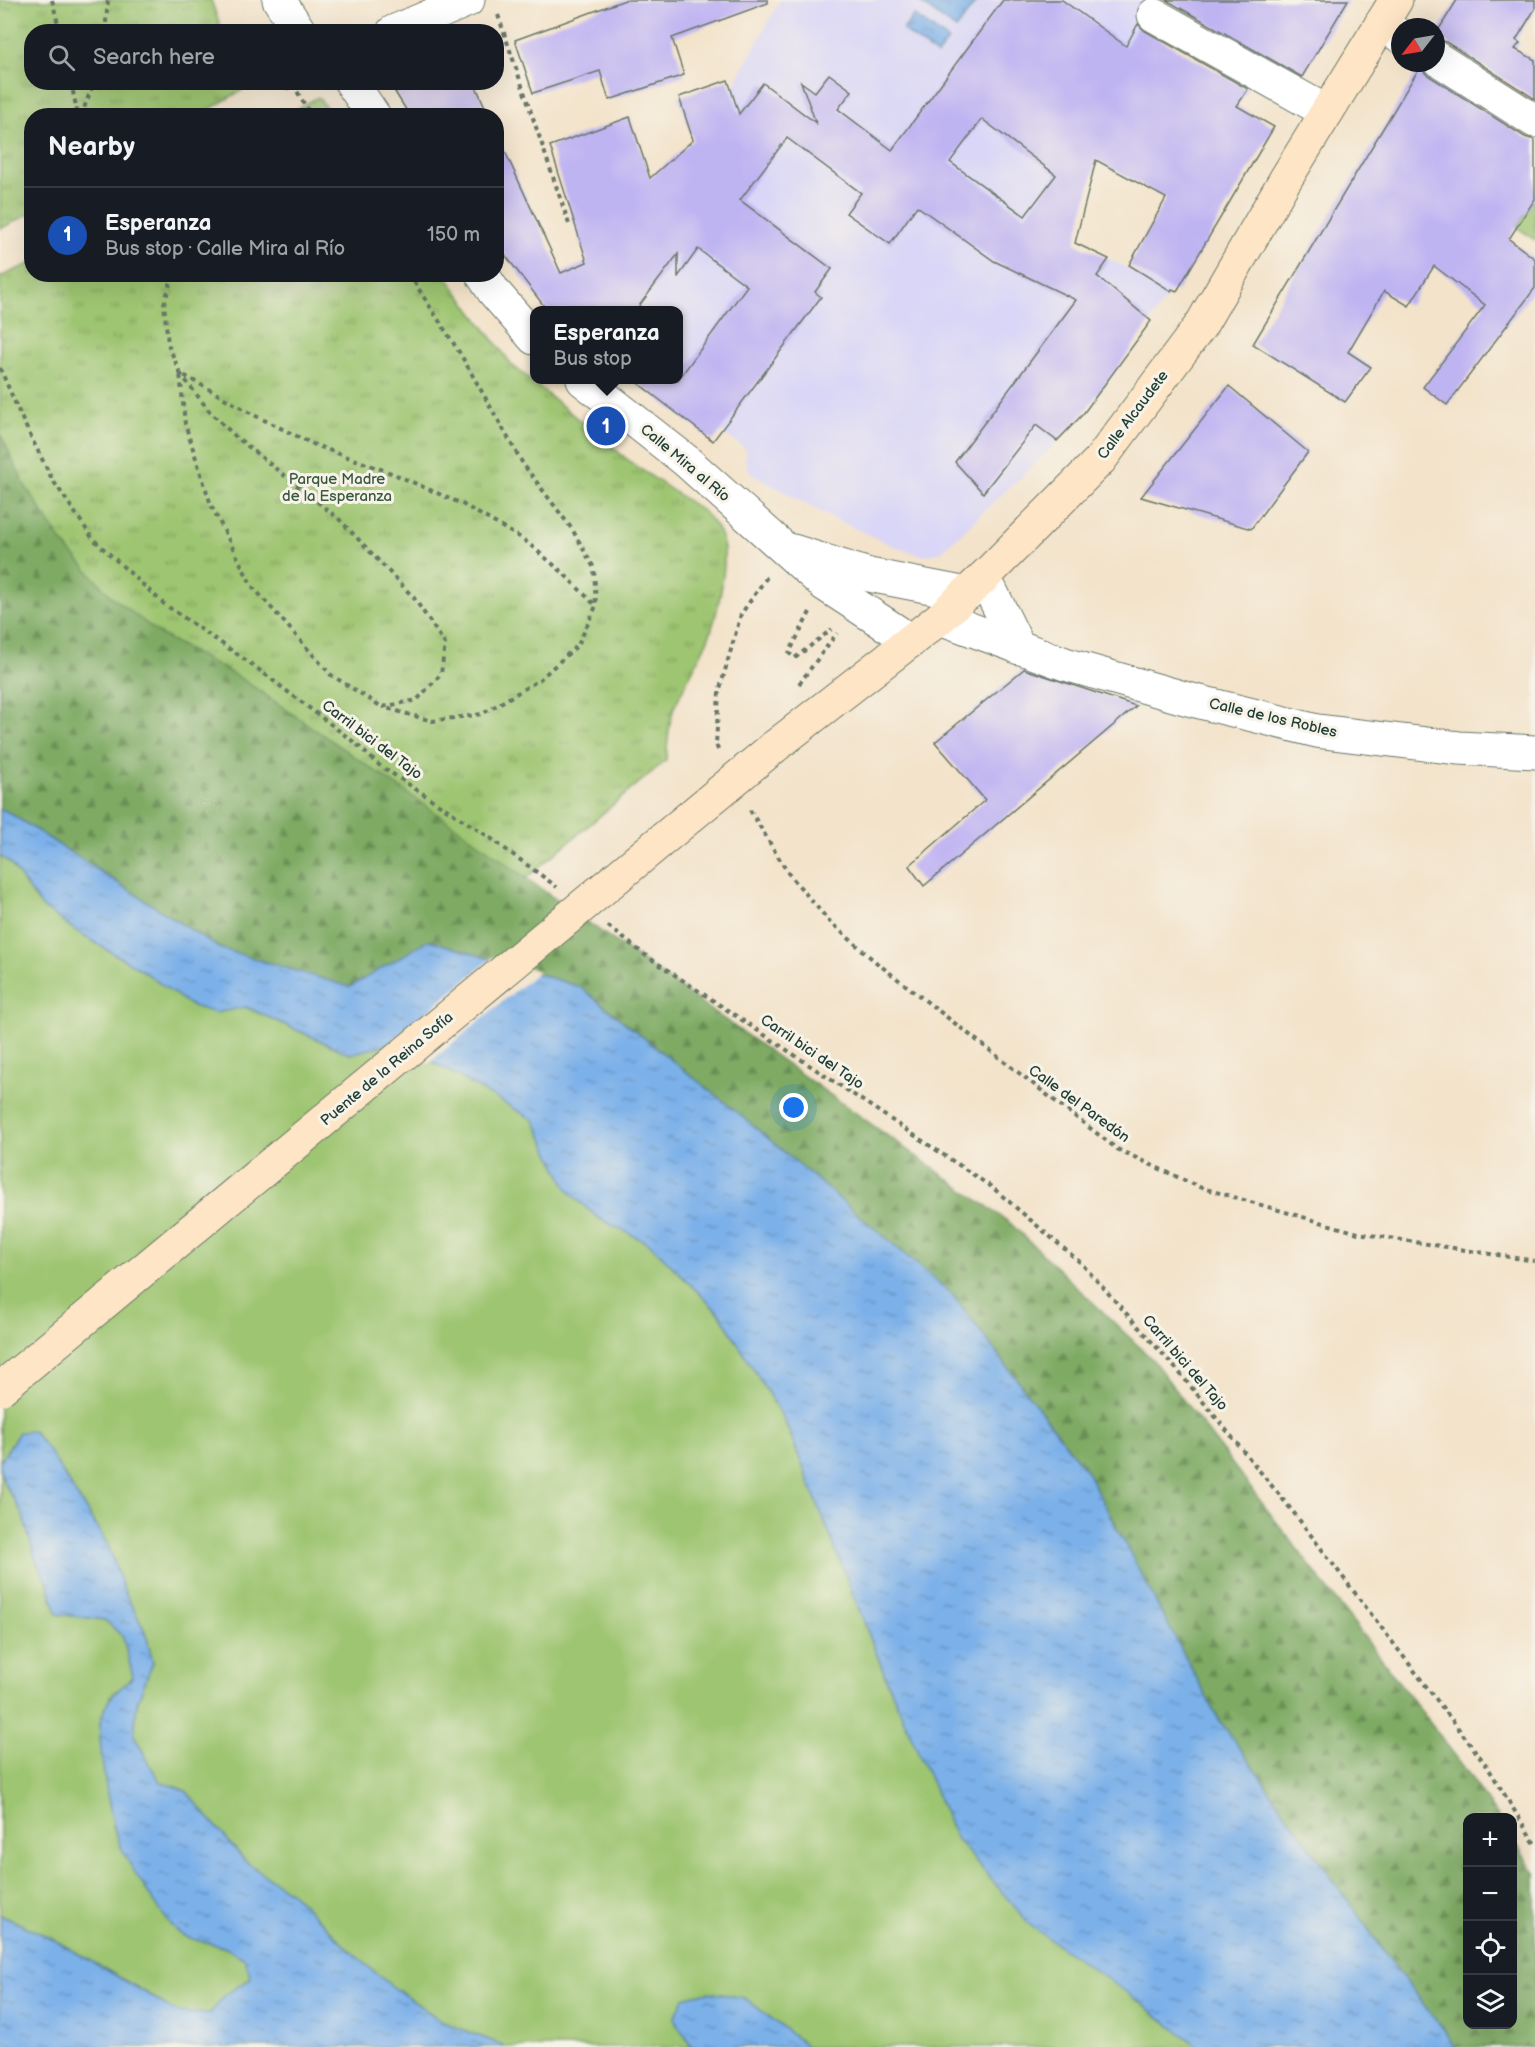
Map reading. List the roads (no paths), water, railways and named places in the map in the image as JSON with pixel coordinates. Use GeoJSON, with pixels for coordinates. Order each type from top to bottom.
{"type":"FeatureCollection","features":[{"type":"Feature","properties":{"kind":"main road","name":"Calle Alcaudete"},"geometry":{"type":"LineString","coordinates":[[774,747],[940,618],[976,586],[1100,460],[1201,325],[1327,112],[1391,21]]}},
{"type":"Feature","properties":{"kind":"main road","name":"Puente de la Reina Sofía"},"geometry":{"type":"LineString","coordinates":[[0,1389],[774,747]]}},
{"type":"Feature","properties":{"kind":"street"},"geometry":{"type":"LineString","coordinates":[[279,0],[295,24]]}},
{"type":"Feature","properties":{"kind":"street"},"geometry":{"type":"LineString","coordinates":[[420,24],[482,6]]}},
{"type":"Feature","properties":{"kind":"street"},"geometry":{"type":"LineString","coordinates":[[1154,15],[1327,112]]}},
{"type":"Feature","properties":{"kind":"street"},"geometry":{"type":"LineString","coordinates":[[1445,64],[1535,121]]}},
{"type":"Feature","properties":{"kind":"street"},"geometry":{"type":"LineString","coordinates":[[356,90],[369,108]]}},
{"type":"Feature","properties":{"kind":"street"},"geometry":{"type":"LineString","coordinates":[[487,282],[530,333]]}},
{"type":"Feature","properties":{"kind":"street","name":"Calle Mira al Río"},"geometry":{"type":"LineString","coordinates":[[588,384],[685,460],[824,584],[911,641]]}},
{"type":"Feature","properties":{"kind":"street"},"geometry":{"type":"LineString","coordinates":[[786,549],[869,575],[976,586],[1019,648]]}},
{"type":"Feature","properties":{"kind":"street","name":"Calle de los Robles"},"geometry":{"type":"LineString","coordinates":[[940,618],[1065,664],[1188,699],[1317,731],[1459,747],[1535,752]]}},
{"type":"Feature","properties":{"kind":"water"},"geometry":{"type":"Polygon","coordinates":[[[923,0],[977,0],[956,29],[921,3],[923,0]]]}},
{"type":"Feature","properties":{"kind":"water"},"geometry":{"type":"Polygon","coordinates":[[[914,15],[948,40],[937,55],[903,30],[914,15]]]}},
{"type":"Feature","properties":{"kind":"water"},"geometry":{"type":"Polygon","coordinates":[[[0,809],[219,948],[350,987],[429,940],[580,987],[738,1113],[952,1294],[1087,1472],[1216,1715],[1395,1967],[1456,2047],[1199,2047],[1133,1997],[1031,1926],[956,1838],[890,1688],[785,1421],[720,1314],[650,1244],[598,1218],[569,1192],[534,1120],[431,1061],[389,1044],[350,1054],[246,1007],[215,1013],[190,1005],[140,969],[87,938],[42,907],[10,863],[0,856],[0,809]]]}},
{"type":"Feature","properties":{"kind":"water"},"geometry":{"type":"Polygon","coordinates":[[[33,1431],[49,1451],[108,1545],[125,1593],[145,1631],[153,1662],[137,1703],[134,1735],[159,1781],[186,1791],[246,1862],[294,1895],[349,1950],[389,1984],[443,2022],[507,2047],[0,2047],[0,1915],[51,1938],[176,2012],[210,2014],[225,1995],[251,1978],[245,1959],[226,1948],[198,1941],[176,1930],[148,1893],[116,1835],[105,1782],[101,1719],[110,1699],[133,1677],[123,1637],[105,1620],[57,1614],[48,1584],[36,1561],[22,1513],[5,1485],[0,1470],[0,1462],[19,1432],[33,1431]]]}},
{"type":"Feature","properties":{"kind":"water"},"geometry":{"type":"Polygon","coordinates":[[[708,1992],[745,1998],[808,2047],[692,2047],[674,2019],[684,1998],[708,1992]]]}},
{"type":"Feature","properties":{"kind":"place","name":"Esperanza"},"geometry":{"type":"Point","coordinates":[606,426]}},
{"type":"Feature","properties":{"kind":"park label","name":"Parque Madre de la Esperanza"},"geometry":{"type":"Point","coordinates":[337,488]}}]}
